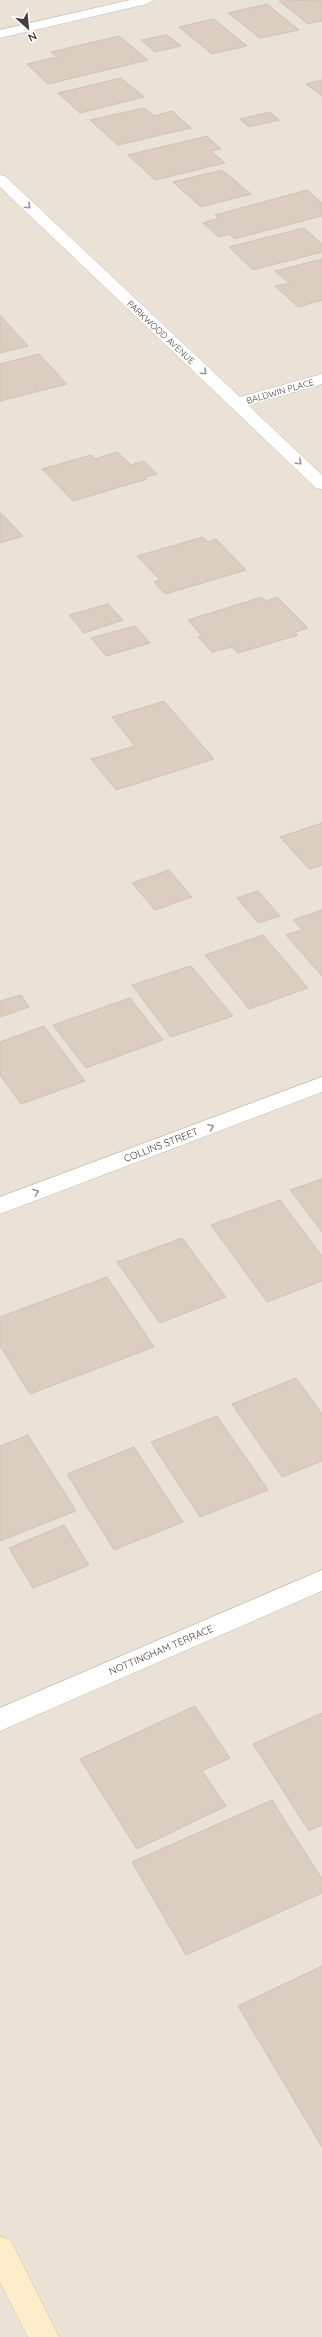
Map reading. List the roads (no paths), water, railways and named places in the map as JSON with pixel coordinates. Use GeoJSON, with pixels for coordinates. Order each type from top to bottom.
{"type":"FeatureCollection","features":[{"type":"Feature","properties":{"kind":"main road"},"geometry":{"type":"LineString","coordinates":[[0,2252],[44,2337]]}},
{"type":"Feature","properties":{"kind":"street"},"geometry":{"type":"LineString","coordinates":[[0,34],[147,0]]}},
{"type":"Feature","properties":{"kind":"street","name":"PARKWOOD AVENUE"},"geometry":{"type":"LineString","coordinates":[[0,180],[322,484]]}},
{"type":"Feature","properties":{"kind":"street","name":"BALDWIN PLACE"},"geometry":{"type":"LineString","coordinates":[[237,403],[322,379]]}},
{"type":"Feature","properties":{"kind":"street","name":"COLLINS STREET"},"geometry":{"type":"LineString","coordinates":[[0,1206],[322,1084]]}},
{"type":"Feature","properties":{"kind":"street","name":"NOTTINGHAM TERRACE"},"geometry":{"type":"LineString","coordinates":[[0,1720],[322,1580]]}}]}
